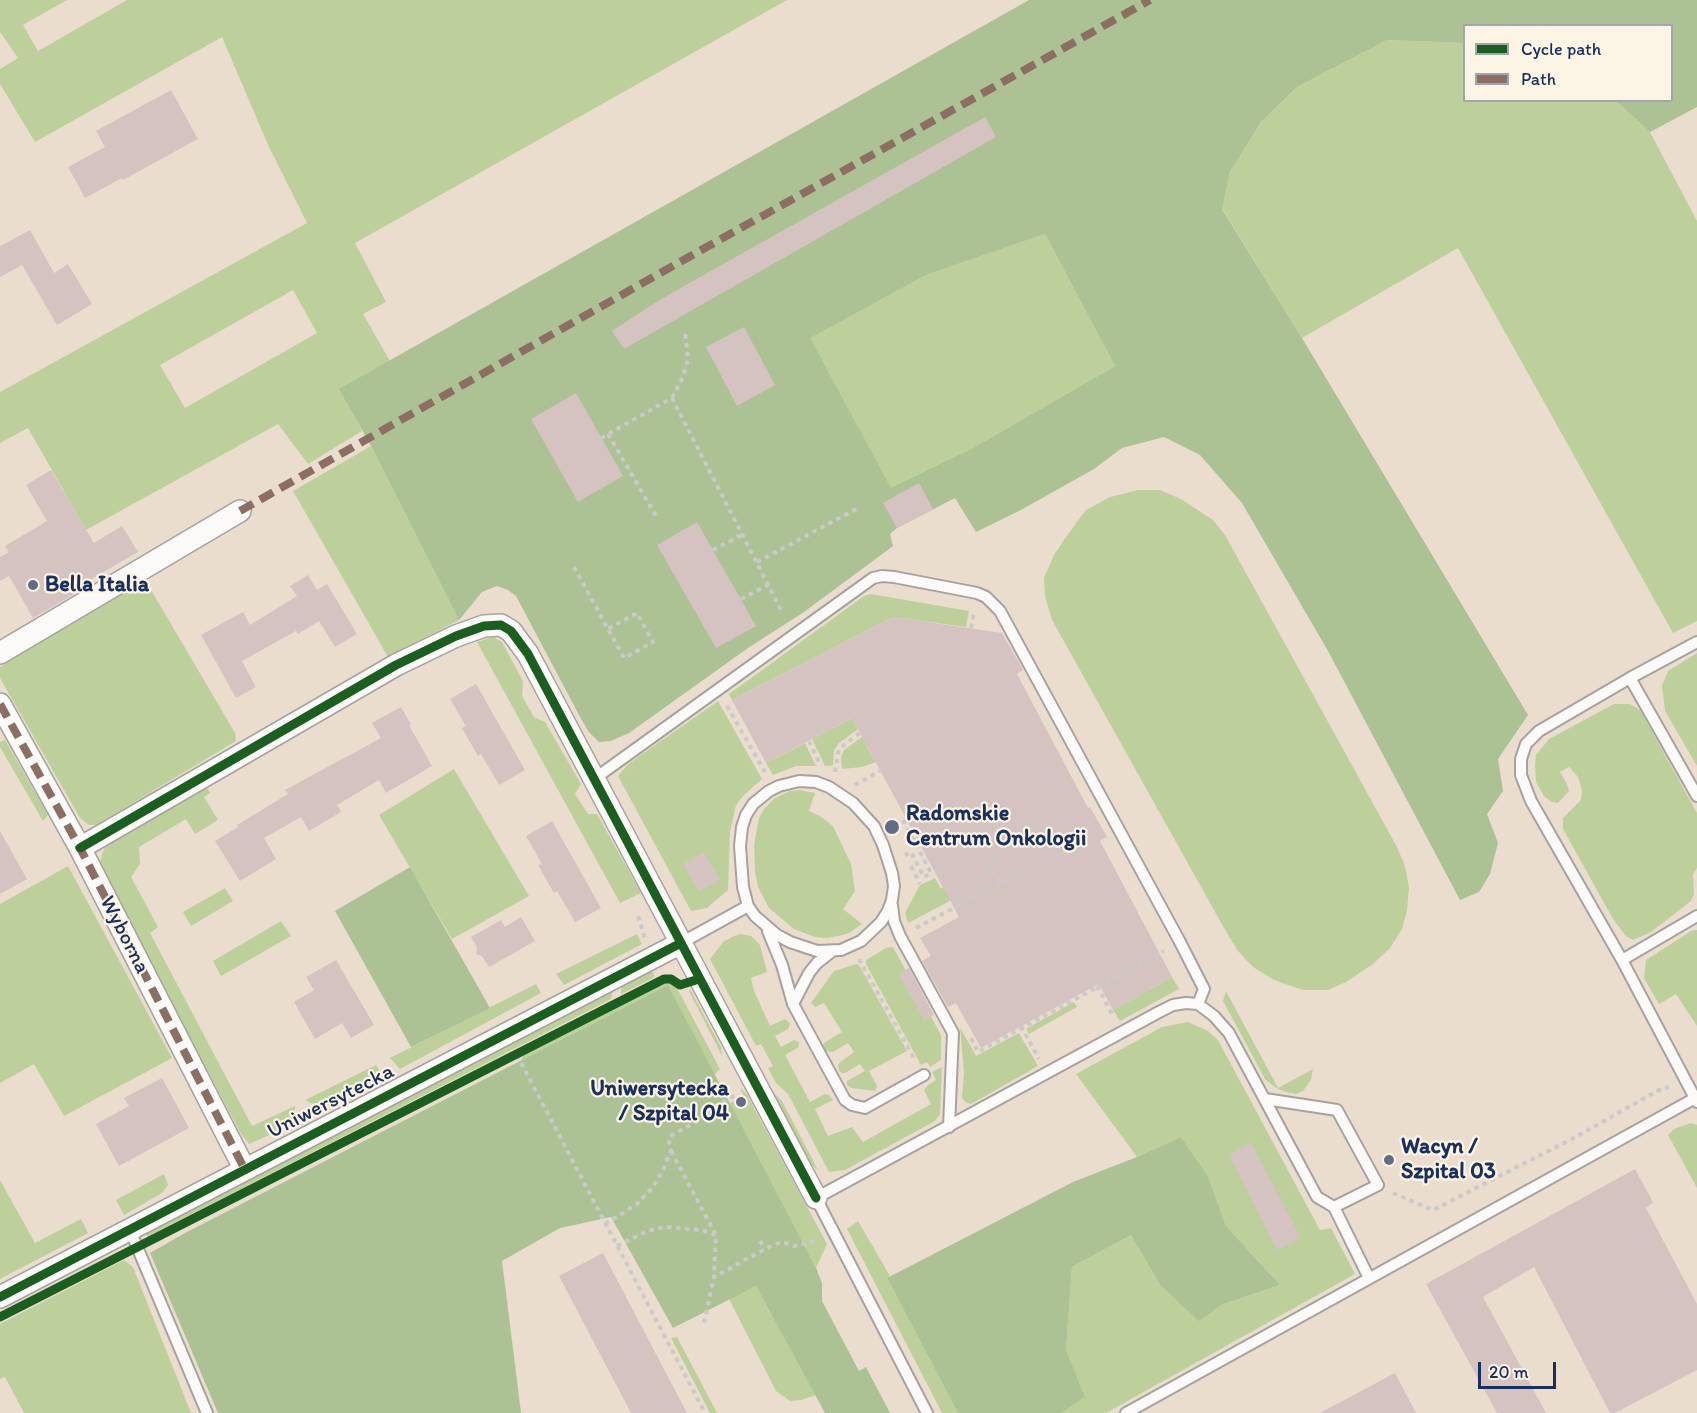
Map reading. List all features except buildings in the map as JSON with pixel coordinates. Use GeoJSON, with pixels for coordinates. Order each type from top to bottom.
{"type":"FeatureCollection","features":[{"type":"Feature","properties":{"kind":"street"},"geometry":{"type":"LineString","coordinates":[[0,653],[240,511]]}},
{"type":"Feature","properties":{"kind":"street"},"geometry":{"type":"LineString","coordinates":[[80,848],[396,664],[456,636],[484,626],[501,625],[511,631],[520,642],[816,1198]]}},
{"type":"Feature","properties":{"kind":"street","name":"Wyborna"},"geometry":{"type":"LineString","coordinates":[[0,704],[80,848],[244,1168]]}},
{"type":"Feature","properties":{"kind":"street","name":"Uniwersytecka"},"geometry":{"type":"LineString","coordinates":[[0,1297],[244,1168],[681,943]]}},
{"type":"Feature","properties":{"kind":"lane"},"geometry":{"type":"LineString","coordinates":[[594,779],[873,578],[894,577],[977,593],[986,597],[1000,611],[1180,942],[1204,989],[1198,1004]]}},
{"type":"Feature","properties":{"kind":"lane"},"geometry":{"type":"LineString","coordinates":[[1126,1413],[1695,1096],[1622,960],[1531,801],[1521,776],[1521,759],[1526,744],[1539,730],[1697,642]]}},
{"type":"Feature","properties":{"kind":"lane"},"geometry":{"type":"LineString","coordinates":[[1630,678],[1697,796]]}},
{"type":"Feature","properties":{"kind":"lane"},"geometry":{"type":"LineString","coordinates":[[799,781],[816,782],[829,787],[853,803],[874,826],[886,853],[894,886],[888,911],[873,932],[851,947],[831,952],[817,951],[790,942],[766,926],[748,906],[741,870],[742,827],[750,808],[761,797],[774,789],[799,781]]}},
{"type":"Feature","properties":{"kind":"lane"},"geometry":{"type":"LineString","coordinates":[[892,900],[894,921],[900,936],[953,1033],[949,1127]]}},
{"type":"Feature","properties":{"kind":"lane"},"geometry":{"type":"LineString","coordinates":[[681,943],[748,906]]}},
{"type":"Feature","properties":{"kind":"lane"},"geometry":{"type":"LineString","coordinates":[[1622,960],[1697,916]]}},
{"type":"Feature","properties":{"kind":"lane"},"geometry":{"type":"LineString","coordinates":[[766,926],[776,946],[793,1004],[840,1091],[852,1105],[865,1108],[924,1075]]}},
{"type":"Feature","properties":{"kind":"lane"},"geometry":{"type":"LineString","coordinates":[[793,1004],[809,972],[831,952]]}},
{"type":"Feature","properties":{"kind":"lane"},"geometry":{"type":"LineString","coordinates":[[927,1413],[816,1198],[1173,1005],[1198,1004],[1214,1016],[1229,1033],[1317,1197],[1334,1207],[1369,1278]]}},
{"type":"Feature","properties":{"kind":"lane"},"geometry":{"type":"LineString","coordinates":[[1265,1100],[1337,1110],[1378,1185],[1334,1207]]}},
{"type":"Feature","properties":{"kind":"lane"},"geometry":{"type":"LineString","coordinates":[[130,1230],[207,1413]]}},
{"type":"Feature","properties":{"kind":"path"},"geometry":{"type":"LineString","coordinates":[[602,438],[672,398],[683,377],[688,359],[686,330]]}},
{"type":"Feature","properties":{"kind":"path"},"geometry":{"type":"LineString","coordinates":[[672,398],[781,610]]}},
{"type":"Feature","properties":{"kind":"path"},"geometry":{"type":"LineString","coordinates":[[608,434],[656,516]]}},
{"type":"Feature","properties":{"kind":"path"},"geometry":{"type":"LineString","coordinates":[[757,562],[860,507]]}},
{"type":"Feature","properties":{"kind":"path"},"geometry":{"type":"LineString","coordinates":[[713,550],[743,534]]}},
{"type":"Feature","properties":{"kind":"path"},"geometry":{"type":"LineString","coordinates":[[574,567],[608,629],[624,658],[653,642],[637,612],[608,629]]}},
{"type":"Feature","properties":{"kind":"path"},"geometry":{"type":"LineString","coordinates":[[741,599],[768,585]]}},
{"type":"Feature","properties":{"kind":"path"},"geometry":{"type":"LineString","coordinates":[[718,689],[774,789]]}},
{"type":"Feature","properties":{"kind":"path"},"geometry":{"type":"LineString","coordinates":[[829,787],[839,749],[878,719]]}},
{"type":"Feature","properties":{"kind":"path"},"geometry":{"type":"LineString","coordinates":[[874,775],[880,771]]}},
{"type":"Feature","properties":{"kind":"path"},"geometry":{"type":"LineString","coordinates":[[893,826],[904,820],[931,873],[924,877],[910,852]]}},
{"type":"Feature","properties":{"kind":"path"},"geometry":{"type":"LineString","coordinates":[[905,855],[920,884]]}},
{"type":"Feature","properties":{"kind":"path"},"geometry":{"type":"LineString","coordinates":[[996,860],[988,864],[999,883]]}},
{"type":"Feature","properties":{"kind":"path"},"geometry":{"type":"LineString","coordinates":[[1006,879],[1012,888]]}},
{"type":"Feature","properties":{"kind":"path"},"geometry":{"type":"LineString","coordinates":[[967,1031],[978,1052],[1180,942]]}},
{"type":"Feature","properties":{"kind":"path"},"geometry":{"type":"LineString","coordinates":[[859,959],[924,1075]]}},
{"type":"Feature","properties":{"kind":"path"},"geometry":{"type":"LineString","coordinates":[[1097,986],[1122,1032]]}},
{"type":"Feature","properties":{"kind":"path"},"geometry":{"type":"LineString","coordinates":[[1022,1027],[1037,1054]]}},
{"type":"Feature","properties":{"kind":"path"},"geometry":{"type":"LineString","coordinates":[[516,1054],[705,1413]]}},
{"type":"Feature","properties":{"kind":"path"},"geometry":{"type":"LineString","coordinates":[[704,1323],[714,1277],[716,1235],[671,1150],[669,1142],[670,1136],[696,1122],[703,1117],[706,1111],[737,1094],[733,1086]]}},
{"type":"Feature","properties":{"kind":"path"},"geometry":{"type":"LineString","coordinates":[[1378,1185],[1433,1210],[1572,1139],[1659,1089],[1672,1086],[1695,1096]]}},
{"type":"Feature","properties":{"kind":"path"},"geometry":{"type":"LineString","coordinates":[[605,1224],[637,1204],[653,1187],[671,1150]]}},
{"type":"Feature","properties":{"kind":"path"},"geometry":{"type":"LineString","coordinates":[[617,1246],[647,1230],[665,1227],[702,1230],[716,1235]]}},
{"type":"Feature","properties":{"kind":"path"},"geometry":{"type":"LineString","coordinates":[[714,1277],[782,1242],[794,1246],[812,1242],[832,1230]]}},
{"type":"Feature","properties":{"kind":"path"},"geometry":{"type":"LineString","coordinates":[[760,1241],[765,1249]]}},
{"type":"Feature","properties":{"kind":"green space"},"geometry":{"type":"Polygon","coordinates":[[[0,0],[67,0],[23,25],[38,51],[127,0],[787,0],[355,243],[386,302],[363,314],[390,361],[340,389],[362,431],[308,464],[278,424],[86,530],[28,428],[0,443],[0,392],[307,223],[268,145],[222,37],[35,142],[0,84],[0,69],[18,58],[0,32],[0,0]],[[293,290],[160,365],[185,408],[317,333],[293,290]]]}},
{"type":"Feature","properties":{"kind":"green space"},"geometry":{"type":"Polygon","coordinates":[[[1029,0],[1697,0],[1697,107],[1650,132],[1617,102],[1673,102],[1673,24],[1463,24],[1463,43],[1387,40],[1297,87],[1261,122],[1230,172],[1222,209],[1528,715],[1498,759],[1503,791],[1487,814],[1498,843],[1490,874],[1479,892],[1460,900],[1328,651],[1242,503],[1200,455],[1164,437],[1122,448],[1094,469],[976,532],[955,498],[897,528],[890,534],[893,546],[804,612],[748,648],[629,733],[611,741],[599,742],[588,731],[516,596],[497,586],[482,592],[459,620],[371,446],[339,389],[1029,0]],[[1045,234],[926,275],[810,338],[891,488],[973,448],[1115,366],[1045,234]]]}},
{"type":"Feature","properties":{"kind":"green space"},"geometry":{"type":"Polygon","coordinates":[[[1387,40],[1463,43],[1463,102],[1617,102],[1650,132],[1697,221],[1697,621],[1673,633],[1458,248],[1302,338],[1222,208],[1230,172],[1261,122],[1297,87],[1387,40]]]}},
{"type":"Feature","properties":{"kind":"green space"},"geometry":{"type":"Polygon","coordinates":[[[1045,234],[1115,366],[973,448],[891,489],[809,338],[926,275],[1045,234]]]}},
{"type":"Feature","properties":{"kind":"green space"},"geometry":{"type":"Polygon","coordinates":[[[371,446],[459,620],[388,657],[293,491],[371,446]]]}},
{"type":"Feature","properties":{"kind":"green space"},"geometry":{"type":"Polygon","coordinates":[[[1138,490],[1160,490],[1181,499],[1213,520],[1225,535],[1397,847],[1405,866],[1409,887],[1407,911],[1402,929],[1390,948],[1373,964],[1346,982],[1328,990],[1303,990],[1274,980],[1253,967],[1238,951],[1052,620],[1045,596],[1044,578],[1054,555],[1086,510],[1110,497],[1138,490]]]}},
{"type":"Feature","properties":{"kind":"green space"},"geometry":{"type":"Polygon","coordinates":[[[144,578],[235,733],[236,741],[96,825],[89,825],[80,818],[0,678],[0,667],[64,625],[144,578]]]}},
{"type":"Feature","properties":{"kind":"green space"},"geometry":{"type":"Polygon","coordinates":[[[871,594],[969,611],[966,627],[893,617],[732,700],[729,694],[864,596],[871,594]]]}},
{"type":"Feature","properties":{"kind":"green space"},"geometry":{"type":"Polygon","coordinates":[[[493,637],[502,642],[523,681],[522,696],[534,717],[545,722],[581,784],[575,794],[588,814],[597,814],[641,893],[620,903],[477,642],[493,637]]]}},
{"type":"Feature","properties":{"kind":"green space"},"geometry":{"type":"Polygon","coordinates":[[[1697,653],[1697,766],[1665,711],[1662,686],[1668,671],[1697,653]]]}},
{"type":"Feature","properties":{"kind":"green space"},"geometry":{"type":"Polygon","coordinates":[[[718,701],[762,779],[736,805],[730,832],[728,890],[707,908],[691,911],[618,776],[628,764],[718,701]]]}},
{"type":"Feature","properties":{"kind":"green space"},"geometry":{"type":"Polygon","coordinates":[[[1614,704],[1630,704],[1640,710],[1697,813],[1697,868],[1693,874],[1694,894],[1691,901],[1651,932],[1633,940],[1626,936],[1613,919],[1563,829],[1563,818],[1581,800],[1582,790],[1578,777],[1569,767],[1560,772],[1569,791],[1558,803],[1544,796],[1536,782],[1536,755],[1549,739],[1614,704]]]}},
{"type":"Feature","properties":{"kind":"green space"},"geometry":{"type":"Polygon","coordinates":[[[872,708],[876,716],[839,743],[834,750],[833,765],[825,766],[812,739],[872,708]]]}},
{"type":"Feature","properties":{"kind":"green space"},"geometry":{"type":"Polygon","coordinates":[[[880,724],[887,737],[867,747],[876,762],[862,767],[842,769],[841,757],[844,750],[880,724]]]}},
{"type":"Feature","properties":{"kind":"green space"},"geometry":{"type":"Polygon","coordinates":[[[5,740],[48,815],[43,821],[0,747],[0,742],[5,740]]]}},
{"type":"Feature","properties":{"kind":"green space"},"geometry":{"type":"Polygon","coordinates":[[[805,743],[816,766],[796,766],[773,775],[766,763],[805,743]]]}},
{"type":"Feature","properties":{"kind":"green space"},"geometry":{"type":"Polygon","coordinates":[[[454,769],[529,896],[452,939],[379,815],[454,769]]]}},
{"type":"Feature","properties":{"kind":"green space"},"geometry":{"type":"Polygon","coordinates":[[[206,786],[210,793],[204,797],[218,820],[195,834],[186,819],[139,847],[140,864],[131,877],[158,927],[150,933],[252,1126],[295,1106],[295,1124],[249,1144],[241,1134],[100,866],[107,843],[206,786]]]}},
{"type":"Feature","properties":{"kind":"green space"},"geometry":{"type":"Polygon","coordinates":[[[790,791],[815,793],[809,811],[833,826],[851,864],[855,891],[843,909],[862,924],[849,933],[827,938],[815,937],[794,929],[769,908],[758,887],[754,845],[759,818],[775,798],[790,791]]]}},
{"type":"Feature","properties":{"kind":"green space"},"geometry":{"type":"Polygon","coordinates":[[[980,862],[984,883],[908,923],[905,913],[920,885],[935,878],[941,889],[943,887],[941,883],[980,862]]]}},
{"type":"Feature","properties":{"kind":"green space"},"geometry":{"type":"Polygon","coordinates":[[[68,866],[172,1058],[64,1116],[34,1064],[0,1083],[0,904],[68,866]]]}},
{"type":"Feature","properties":{"kind":"green space"},"geometry":{"type":"Polygon","coordinates":[[[410,867],[490,1008],[411,1047],[335,911],[410,867]]]}},
{"type":"Feature","properties":{"kind":"green space"},"geometry":{"type":"Polygon","coordinates":[[[225,888],[233,901],[191,926],[183,912],[225,888]]]}},
{"type":"Feature","properties":{"kind":"green space"},"geometry":{"type":"Polygon","coordinates":[[[281,921],[291,936],[221,976],[213,961],[281,921]]]}},
{"type":"Feature","properties":{"kind":"green space"},"geometry":{"type":"Polygon","coordinates":[[[1697,930],[1697,1026],[1676,994],[1659,1004],[1644,978],[1646,960],[1691,931],[1697,930]]]}},
{"type":"Feature","properties":{"kind":"green space"},"geometry":{"type":"Polygon","coordinates":[[[637,934],[642,944],[564,985],[556,974],[637,934]]]}},
{"type":"Feature","properties":{"kind":"green space"},"geometry":{"type":"Polygon","coordinates":[[[741,934],[751,936],[760,945],[767,972],[751,978],[754,991],[770,1026],[785,1019],[790,1023],[788,1029],[775,1036],[781,1047],[794,1040],[799,1042],[799,1047],[785,1055],[810,1102],[825,1094],[833,1100],[815,1109],[828,1136],[852,1127],[863,1142],[931,1104],[924,1090],[936,1080],[932,1072],[942,1067],[940,1114],[935,1121],[845,1170],[829,1172],[788,1094],[776,1083],[768,1068],[773,1066],[761,1044],[756,1046],[710,959],[723,942],[741,934]]]}},
{"type":"Feature","properties":{"kind":"green space"},"geometry":{"type":"Polygon","coordinates":[[[893,947],[941,1035],[941,1060],[930,1067],[927,1062],[921,1065],[866,964],[866,960],[886,948],[893,947]]]}},
{"type":"Feature","properties":{"kind":"green space"},"geometry":{"type":"Polygon","coordinates":[[[859,965],[907,1051],[869,1071],[877,1086],[875,1091],[851,1088],[847,1085],[847,1081],[865,1071],[860,1064],[845,1073],[839,1071],[838,1064],[854,1052],[848,1043],[833,1052],[826,1051],[823,1047],[824,1043],[842,1032],[824,1003],[815,1007],[811,1003],[834,971],[859,965]]]}},
{"type":"Feature","properties":{"kind":"green space"},"geometry":{"type":"Polygon","coordinates":[[[650,969],[654,974],[653,978],[621,994],[622,982],[650,969]]]}},
{"type":"Feature","properties":{"kind":"green space"},"geometry":{"type":"Polygon","coordinates":[[[1172,977],[1179,989],[1120,1021],[1113,1010],[1172,977]]]}},
{"type":"Feature","properties":{"kind":"green space"},"geometry":{"type":"Polygon","coordinates":[[[667,981],[672,982],[677,988],[720,1069],[714,1075],[668,985],[522,1060],[522,1056],[667,981]]]}},
{"type":"Feature","properties":{"kind":"green space"},"geometry":{"type":"Polygon","coordinates":[[[536,984],[541,993],[400,1069],[390,1058],[536,984]]]}},
{"type":"Feature","properties":{"kind":"green space"},"geometry":{"type":"Polygon","coordinates":[[[668,985],[816,1268],[822,1283],[822,1301],[859,1371],[866,1367],[890,1413],[825,1413],[756,1286],[673,1328],[611,1217],[560,1228],[502,1261],[521,1413],[218,1413],[150,1253],[668,985]]]}},
{"type":"Feature","properties":{"kind":"green space"},"geometry":{"type":"Polygon","coordinates":[[[614,986],[611,999],[147,1237],[147,1230],[614,986]]]}},
{"type":"Feature","properties":{"kind":"green space"},"geometry":{"type":"Polygon","coordinates":[[[690,989],[721,1047],[722,1056],[689,991],[690,989]]]}},
{"type":"Feature","properties":{"kind":"green space"},"geometry":{"type":"Polygon","coordinates":[[[1226,991],[1278,1088],[1313,1069],[1311,1080],[1303,1091],[1296,1094],[1290,1093],[1278,1089],[1265,1079],[1223,1001],[1226,991]]]}},
{"type":"Feature","properties":{"kind":"green space"},"geometry":{"type":"Polygon","coordinates":[[[1074,1002],[1077,1007],[1029,1034],[1026,1029],[1074,1002]]]}},
{"type":"Feature","properties":{"kind":"green space"},"geometry":{"type":"Polygon","coordinates":[[[1188,1022],[1208,1031],[1218,1040],[1320,1230],[1331,1228],[1355,1274],[1106,1413],[1061,1413],[1084,1397],[1066,1350],[1072,1267],[1131,1235],[1160,1285],[1199,1320],[1221,1305],[1280,1285],[1226,1226],[1208,1176],[1181,1137],[1137,1157],[1076,1074],[1162,1027],[1188,1022]]]}},
{"type":"Feature","properties":{"kind":"green space"},"geometry":{"type":"Polygon","coordinates":[[[960,1027],[976,1056],[1019,1033],[1038,1066],[971,1104],[967,1103],[962,1098],[964,1072],[960,1027]]]}},
{"type":"Feature","properties":{"kind":"green space"},"geometry":{"type":"Polygon","coordinates":[[[376,1065],[385,1079],[322,1109],[305,1100],[376,1065]]]}},
{"type":"Feature","properties":{"kind":"green space"},"geometry":{"type":"Polygon","coordinates":[[[768,1087],[782,1101],[818,1170],[808,1162],[768,1087]]]}},
{"type":"Feature","properties":{"kind":"green space"},"geometry":{"type":"Polygon","coordinates":[[[740,1088],[746,1093],[827,1244],[816,1268],[729,1104],[744,1096],[740,1088]]]}},
{"type":"Feature","properties":{"kind":"green space"},"geometry":{"type":"Polygon","coordinates":[[[1691,1123],[1697,1125],[1697,1188],[1668,1135],[1674,1129],[1691,1123]]]}},
{"type":"Feature","properties":{"kind":"green space"},"geometry":{"type":"Polygon","coordinates":[[[1181,1137],[1208,1176],[1226,1226],[1280,1285],[1221,1305],[1199,1321],[1160,1285],[1131,1235],[1072,1267],[1066,1350],[1085,1397],[1061,1413],[958,1413],[887,1278],[1073,1182],[1181,1137]]]}},
{"type":"Feature","properties":{"kind":"green space"},"geometry":{"type":"Polygon","coordinates":[[[164,1174],[168,1185],[162,1193],[124,1215],[116,1200],[164,1174]]]}},
{"type":"Feature","properties":{"kind":"green space"},"geometry":{"type":"Polygon","coordinates":[[[0,1180],[35,1243],[81,1219],[88,1233],[0,1279],[0,1180]]]}},
{"type":"Feature","properties":{"kind":"green space"},"geometry":{"type":"Polygon","coordinates":[[[858,1221],[890,1276],[887,1278],[958,1413],[942,1413],[847,1229],[858,1221]]]}},
{"type":"Feature","properties":{"kind":"green space"},"geometry":{"type":"Polygon","coordinates":[[[124,1260],[133,1267],[191,1413],[24,1413],[5,1377],[0,1379],[0,1324],[124,1260]]]}},
{"type":"Feature","properties":{"kind":"green space"},"geometry":{"type":"Polygon","coordinates":[[[756,1286],[816,1395],[790,1401],[776,1391],[729,1299],[756,1286]]]}},
{"type":"Feature","properties":{"kind":"green space"},"geometry":{"type":"Polygon","coordinates":[[[677,1337],[717,1413],[710,1413],[671,1338],[677,1337]]]}},
{"type":"Feature","properties":{"kind":"marked path"},"geometry":{"type":"LineString","coordinates":[[240,511],[1150,0]]}},
{"type":"Feature","properties":{"kind":"marked path"},"geometry":{"type":"LineString","coordinates":[[0,704],[80,848],[244,1168]]}},
{"type":"Feature","properties":{"kind":"cycle path"},"geometry":{"type":"LineString","coordinates":[[80,848],[396,665],[456,636],[484,626],[501,625],[511,631],[528,654],[816,1198]]}},
{"type":"Feature","properties":{"kind":"cycle path"},"geometry":{"type":"LineString","coordinates":[[0,1297],[681,943]]}},
{"type":"Feature","properties":{"kind":"cycle path"},"geometry":{"type":"LineString","coordinates":[[0,1317],[664,979],[671,979],[680,985],[699,979]]}},
{"type":"Feature","properties":{"kind":"place","name":"Bella Italia"},"geometry":{"type":"Point","coordinates":[33,585]}},
{"type":"Feature","properties":{"kind":"place","name":"Radomskie Centrum Onkologii"},"geometry":{"type":"Point","coordinates":[892,827]}},
{"type":"Feature","properties":{"kind":"place","name":"Uniwersytecka / Szpital 04"},"geometry":{"type":"Point","coordinates":[741,1102]}},
{"type":"Feature","properties":{"kind":"place","name":"Wacyn / Szpital 03"},"geometry":{"type":"Point","coordinates":[1389,1160]}}]}
